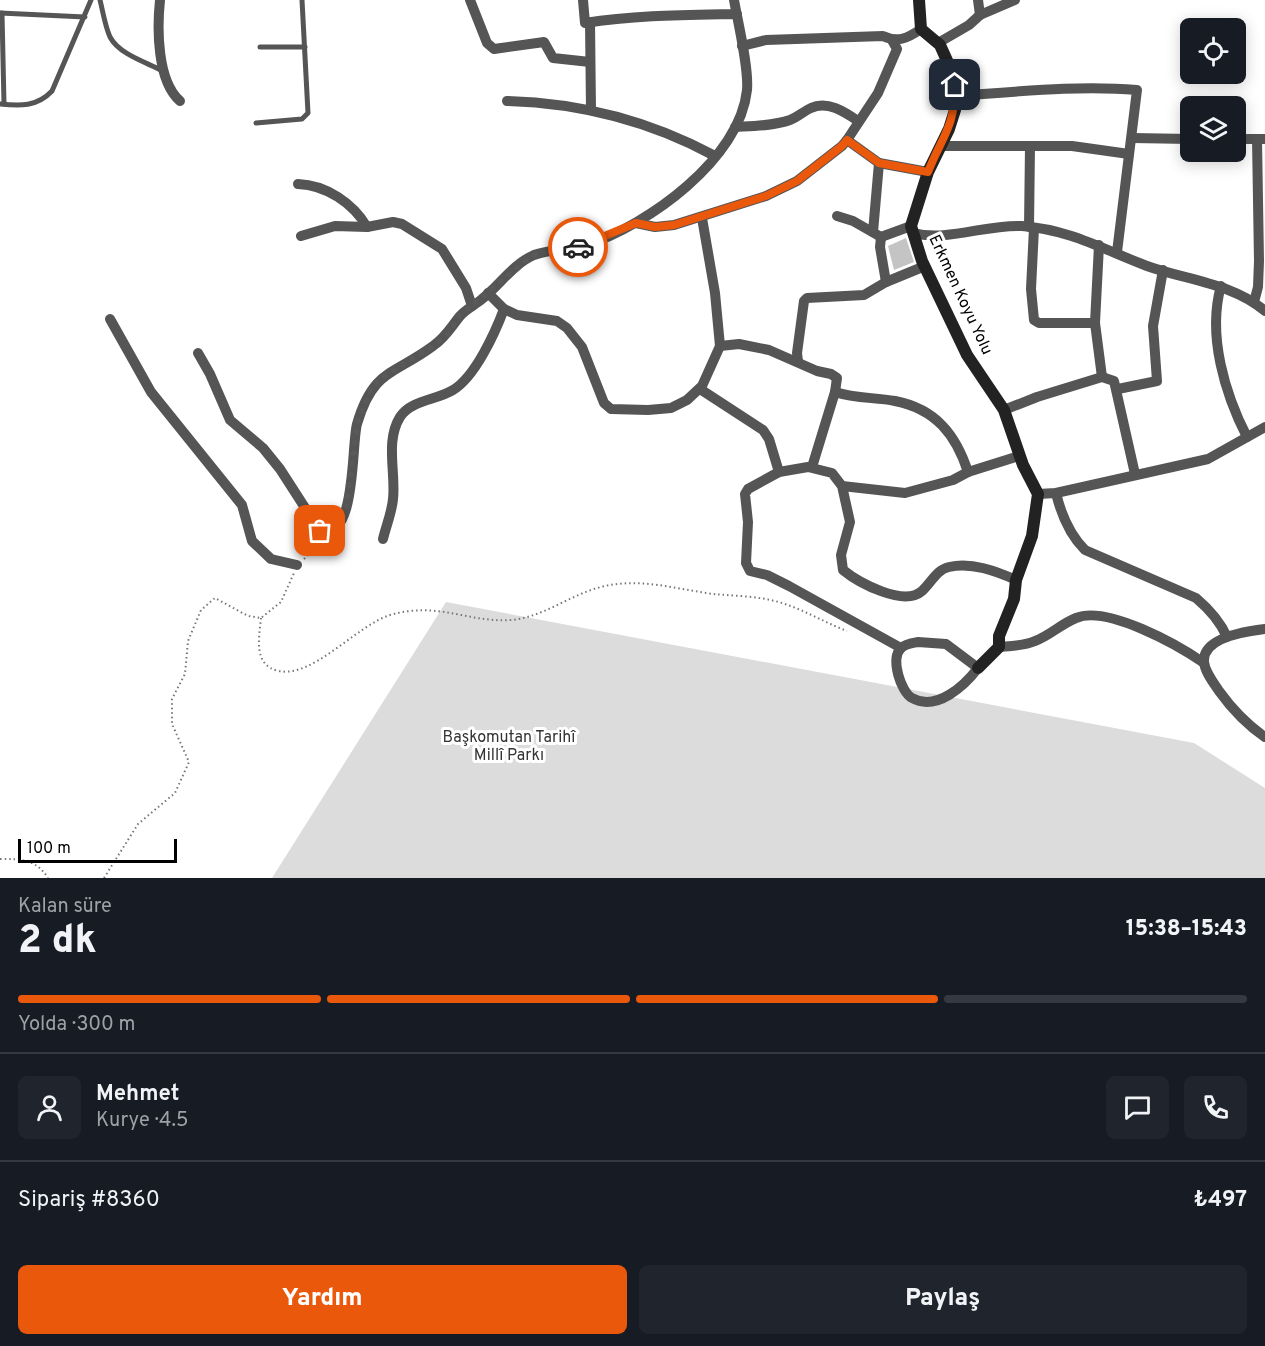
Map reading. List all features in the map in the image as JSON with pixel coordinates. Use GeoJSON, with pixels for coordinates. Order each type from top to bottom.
{"type":"FeatureCollection","features":[{"type":"Feature","properties":{"kind":"street"},"geometry":{"type":"LineString","coordinates":[[160,0],[159,14],[166,83],[172,94],[180,101]]}},
{"type":"Feature","properties":{"kind":"street"},"geometry":{"type":"LineString","coordinates":[[470,0],[488,43],[494,49],[544,42],[553,58],[591,62]]}},
{"type":"Feature","properties":{"kind":"street"},"geometry":{"type":"LineString","coordinates":[[583,0],[585,23],[645,16],[736,14]]}},
{"type":"Feature","properties":{"kind":"street"},"geometry":{"type":"LineString","coordinates":[[198,353],[230,420],[263,448],[280,469],[320,531],[328,534],[334,531],[344,518],[353,463],[353,439],[358,421],[371,389],[378,380],[448,334],[460,315],[533,255],[587,245],[636,223],[670,201],[708,166],[735,127],[747,90],[734,0]]}},
{"type":"Feature","properties":{"kind":"street"},"geometry":{"type":"LineString","coordinates":[[892,40],[910,37],[921,29],[919,0]]}},
{"type":"Feature","properties":{"kind":"street"},"geometry":{"type":"LineString","coordinates":[[978,0],[980,15]]}},
{"type":"Feature","properties":{"kind":"street"},"geometry":{"type":"LineString","coordinates":[[938,43],[969,25],[980,15],[1015,0]]}},
{"type":"Feature","properties":{"kind":"street"},"geometry":{"type":"LineString","coordinates":[[590,22],[591,110]]}},
{"type":"Feature","properties":{"kind":"street","name":"Erkmen Koyu Yolu"},"geometry":{"type":"LineString","coordinates":[[921,29],[938,43],[949,65],[955,85],[955,110],[949,129],[928,172],[912,230],[925,266],[966,355],[1004,410],[1019,456],[1038,494]]}},
{"type":"Feature","properties":{"kind":"street"},"geometry":{"type":"LineString","coordinates":[[636,223],[655,227],[702,218],[766,196],[797,181],[847,140],[878,93],[897,49],[892,40],[884,36],[766,40],[742,46]]}},
{"type":"Feature","properties":{"kind":"street"},"geometry":{"type":"LineString","coordinates":[[955,96],[1060,89],[1137,90],[1117,252]]}},
{"type":"Feature","properties":{"kind":"street"},"geometry":{"type":"LineString","coordinates":[[507,101],[536,102],[591,110],[634,120],[715,156]]}},
{"type":"Feature","properties":{"kind":"street"},"geometry":{"type":"LineString","coordinates":[[735,127],[761,126],[790,120],[813,107],[824,105],[837,108],[858,121]]}},
{"type":"Feature","properties":{"kind":"street"},"geometry":{"type":"LineString","coordinates":[[1132,138],[1180,138]]}},
{"type":"Feature","properties":{"kind":"street"},"geometry":{"type":"LineString","coordinates":[[1254,302],[1258,287],[1261,139]]}},
{"type":"Feature","properties":{"kind":"street"},"geometry":{"type":"LineString","coordinates":[[847,140],[879,163],[928,172]]}},
{"type":"Feature","properties":{"kind":"street"},"geometry":{"type":"LineString","coordinates":[[941,146],[1072,146],[1129,154]]}},
{"type":"Feature","properties":{"kind":"street"},"geometry":{"type":"LineString","coordinates":[[1030,146],[1031,289],[1034,320],[1039,323],[1095,323]]}},
{"type":"Feature","properties":{"kind":"street"},"geometry":{"type":"LineString","coordinates":[[879,163],[877,234],[886,282]]}},
{"type":"Feature","properties":{"kind":"street"},"geometry":{"type":"LineString","coordinates":[[298,184],[320,189],[339,198],[355,211],[367,227]]}},
{"type":"Feature","properties":{"kind":"street"},"geometry":{"type":"LineString","coordinates":[[837,216],[877,234],[912,230],[922,236],[961,233],[987,227],[1051,229],[1117,252],[1148,266],[1221,286],[1254,302],[1265,311]]}},
{"type":"Feature","properties":{"kind":"street"},"geometry":{"type":"LineString","coordinates":[[488,293],[504,309],[517,315],[557,321],[567,328],[582,347],[604,403],[611,409],[671,408],[687,400],[700,389],[720,346],[715,293],[702,218]]}},
{"type":"Feature","properties":{"kind":"street"},"geometry":{"type":"LineString","coordinates":[[301,236],[335,226],[367,227],[393,222],[402,224],[442,249],[466,288],[472,306]]}},
{"type":"Feature","properties":{"kind":"street"},"geometry":{"type":"LineString","coordinates":[[1099,246],[1095,323],[1102,377]]}},
{"type":"Feature","properties":{"kind":"street"},"geometry":{"type":"LineString","coordinates":[[798,361],[804,301],[807,298],[864,296],[886,282],[925,266]]}},
{"type":"Feature","properties":{"kind":"street"},"geometry":{"type":"LineString","coordinates":[[1118,389],[1157,381],[1153,326],[1163,270]]}},
{"type":"Feature","properties":{"kind":"street"},"geometry":{"type":"LineString","coordinates":[[1221,286],[1216,316],[1216,342],[1238,420],[1247,437]]}},
{"type":"Feature","properties":{"kind":"street"},"geometry":{"type":"LineString","coordinates":[[383,539],[393,500],[394,428],[401,415],[413,406],[453,390],[470,372],[488,346],[504,309]]}},
{"type":"Feature","properties":{"kind":"street"},"geometry":{"type":"LineString","coordinates":[[110,319],[151,392],[242,505],[252,541],[271,559],[297,565]]}},
{"type":"Feature","properties":{"kind":"street"},"geometry":{"type":"LineString","coordinates":[[720,346],[739,344],[769,350],[837,378],[836,393],[812,467]]}},
{"type":"Feature","properties":{"kind":"street"},"geometry":{"type":"LineString","coordinates":[[1004,410],[1102,377],[1114,381],[1118,389],[1135,474]]}},
{"type":"Feature","properties":{"kind":"street"},"geometry":{"type":"LineString","coordinates":[[700,389],[763,430],[770,439],[779,472]]}},
{"type":"Feature","properties":{"kind":"street"},"geometry":{"type":"LineString","coordinates":[[836,393],[862,399],[908,404],[928,414],[945,428],[956,442],[968,472]]}},
{"type":"Feature","properties":{"kind":"street"},"geometry":{"type":"LineString","coordinates":[[999,647],[999,636],[1014,598],[1016,580],[1032,536],[1038,494],[1208,459],[1265,427]]}},
{"type":"Feature","properties":{"kind":"street"},"geometry":{"type":"LineString","coordinates":[[842,486],[905,493],[953,480],[968,472],[1019,456]]}},
{"type":"Feature","properties":{"kind":"street"},"geometry":{"type":"LineString","coordinates":[[901,648],[767,575],[750,571],[746,563],[748,522],[746,494],[748,489],[779,472],[812,467],[832,473],[842,486],[850,522],[841,555],[843,570],[857,581],[895,595],[906,597],[921,592],[938,573],[948,567],[964,566],[996,571],[1016,580]]}},
{"type":"Feature","properties":{"kind":"street"},"geometry":{"type":"LineString","coordinates":[[1056,492],[1062,514],[1073,538],[1084,550],[1196,598],[1207,607],[1222,626],[1227,637]]}},
{"type":"Feature","properties":{"kind":"street"},"geometry":{"type":"LineString","coordinates":[[978,668],[946,644],[918,642],[901,648],[897,654],[896,664],[902,684],[910,697],[921,702],[938,699],[957,691],[999,647],[1018,646],[1035,641],[1078,617],[1097,616],[1150,632],[1204,663]]}},
{"type":"Feature","properties":{"kind":"street"},"geometry":{"type":"LineString","coordinates":[[1265,629],[1227,637],[1211,646],[1204,656],[1204,663],[1214,683],[1232,708],[1252,728],[1265,737]]}},
{"type":"Feature","properties":{"kind":"lane"},"geometry":{"type":"LineString","coordinates":[[85,17],[1,13],[2,104],[30,105],[43,99],[52,91],[85,17],[91,0]]}},
{"type":"Feature","properties":{"kind":"lane"},"geometry":{"type":"LineString","coordinates":[[100,0],[109,35],[116,45],[125,52],[164,71]]}},
{"type":"Feature","properties":{"kind":"lane"},"geometry":{"type":"LineString","coordinates":[[256,123],[302,119],[307,116],[309,110],[302,0]]}},
{"type":"Feature","properties":{"kind":"lane"},"geometry":{"type":"LineString","coordinates":[[260,47],[305,47]]}},
{"type":"Feature","properties":{"kind":"path"},"geometry":{"type":"LineString","coordinates":[[328,534],[297,565],[290,587],[281,602],[261,618],[259,638],[262,661],[269,667],[287,672],[310,665],[349,638],[388,616],[412,611],[439,610],[491,620],[516,619],[540,613],[587,591],[632,583],[656,584],[763,599],[785,604],[847,631],[861,625]]}},
{"type":"Feature","properties":{"kind":"path"},"geometry":{"type":"LineString","coordinates":[[104,878],[138,824],[175,793],[189,762],[172,724],[172,699],[185,674],[188,641],[201,610],[215,598],[248,616],[261,618]]}},
{"type":"Feature","properties":{"kind":"path"},"geometry":{"type":"LineString","coordinates":[[0,859],[26,859],[39,867],[48,878]]}},
{"type":"Feature","properties":{"kind":"green space","name":"Başkomutan Tarihî Millî Parkı"},"geometry":{"type":"Polygon","coordinates":[[[446,602],[1194,743],[1265,788],[1265,878],[272,878],[446,602]]]}},
{"type":"Feature","properties":{"kind":"building"},"geometry":{"type":"Polygon","coordinates":[[[906,238],[914,262],[894,270],[888,246],[906,238]]]}},
{"type":"Feature","properties":{"kind":"way so far"},"geometry":{"type":"LineString","coordinates":[[320,531],[328,534],[334,531],[344,518],[353,463],[353,439],[371,389],[378,380],[415,358],[448,334],[460,315],[533,255],[578,247]]}},
{"type":"Feature","properties":{"kind":"route"},"geometry":{"type":"LineString","coordinates":[[578,247],[636,223],[655,227],[674,225],[766,196],[797,181],[847,140],[860,147],[879,163],[928,172],[949,129],[955,110],[955,85]]}}]}
